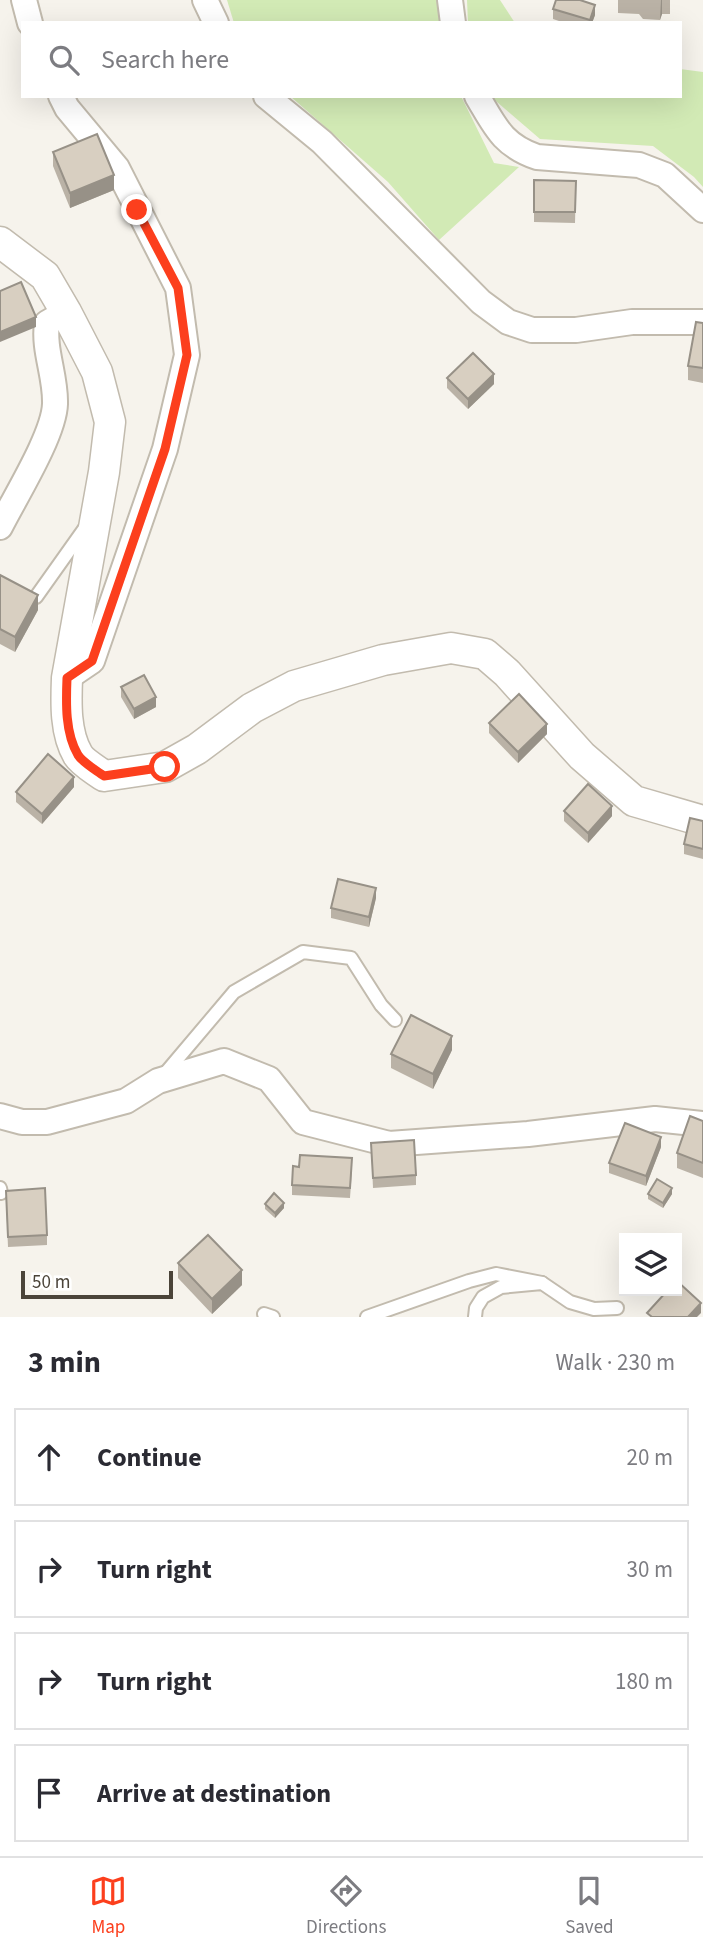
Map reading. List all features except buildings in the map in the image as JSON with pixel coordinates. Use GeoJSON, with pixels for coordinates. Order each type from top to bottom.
{"type":"FeatureCollection","features":[{"type":"Feature","properties":{"kind":"street"},"geometry":{"type":"LineString","coordinates":[[24,0],[29,21]]}},
{"type":"Feature","properties":{"kind":"street"},"geometry":{"type":"LineString","coordinates":[[205,0],[215,21]]}},
{"type":"Feature","properties":{"kind":"street"},"geometry":{"type":"LineString","coordinates":[[450,0],[453,21]]}},
{"type":"Feature","properties":{"kind":"street"},"geometry":{"type":"LineString","coordinates":[[62,98],[67,108],[117,168],[178,288],[187,355],[165,449],[92,661],[67,678]]}},
{"type":"Feature","properties":{"kind":"street"},"geometry":{"type":"LineString","coordinates":[[269,98],[322,142],[481,302],[508,322],[532,330],[576,330],[632,322],[703,322]]}},
{"type":"Feature","properties":{"kind":"street"},"geometry":{"type":"LineString","coordinates":[[478,98],[506,141],[523,152],[537,157],[639,165],[665,175],[703,210]]}},
{"type":"Feature","properties":{"kind":"street"},"geometry":{"type":"LineString","coordinates":[[1,243],[44,276],[66,312],[97,372],[110,422],[67,678],[69,732],[79,757],[104,776],[165,767],[197,749],[252,708],[294,686],[383,660],[451,649],[485,654],[507,673],[582,756],[634,801],[703,821]]}},
{"type":"Feature","properties":{"kind":"street"},"geometry":{"type":"LineString","coordinates":[[0,527],[53,421],[55,392],[45,338],[47,323],[66,312]]}},
{"type":"Feature","properties":{"kind":"street"},"geometry":{"type":"LineString","coordinates":[[0,1116],[22,1122],[47,1122],[126,1101],[158,1082],[224,1061],[269,1079],[303,1122],[389,1144],[528,1134],[655,1119],[703,1124]]}},
{"type":"Feature","properties":{"kind":"lane"},"geometry":{"type":"LineString","coordinates":[[36,597],[97,510]]}},
{"type":"Feature","properties":{"kind":"lane"},"geometry":{"type":"LineString","coordinates":[[158,1082],[234,992],[303,952],[351,958],[381,1005],[395,1020]]}},
{"type":"Feature","properties":{"kind":"lane"},"geometry":{"type":"LineString","coordinates":[[367,1317],[469,1281],[496,1275],[542,1283],[570,1301],[594,1309],[617,1308]]}},
{"type":"Feature","properties":{"kind":"lane"},"geometry":{"type":"LineString","coordinates":[[475,1317],[476,1308],[483,1297],[501,1287],[542,1283]]}},
{"type":"Feature","properties":{"kind":"green space"},"geometry":{"type":"Polygon","coordinates":[[[227,0],[437,0],[441,21],[233,21],[227,0]]]}},
{"type":"Feature","properties":{"kind":"green space"},"geometry":{"type":"Polygon","coordinates":[[[467,0],[500,0],[514,21],[468,21],[467,0]]]}},
{"type":"Feature","properties":{"kind":"green space"},"geometry":{"type":"Polygon","coordinates":[[[682,69],[703,72],[703,187],[653,146],[540,139],[492,98],[682,98],[682,69]]]}},
{"type":"Feature","properties":{"kind":"green space"},"geometry":{"type":"Polygon","coordinates":[[[292,98],[462,98],[494,163],[519,167],[439,240],[388,182],[292,98]]]}},
{"type":"Feature","properties":{"kind":"route"},"geometry":{"type":"LineString","coordinates":[[137,210],[178,288],[187,355],[165,449],[92,661],[67,678],[66,707],[69,732],[79,757],[104,776],[165,767]]}}]}
